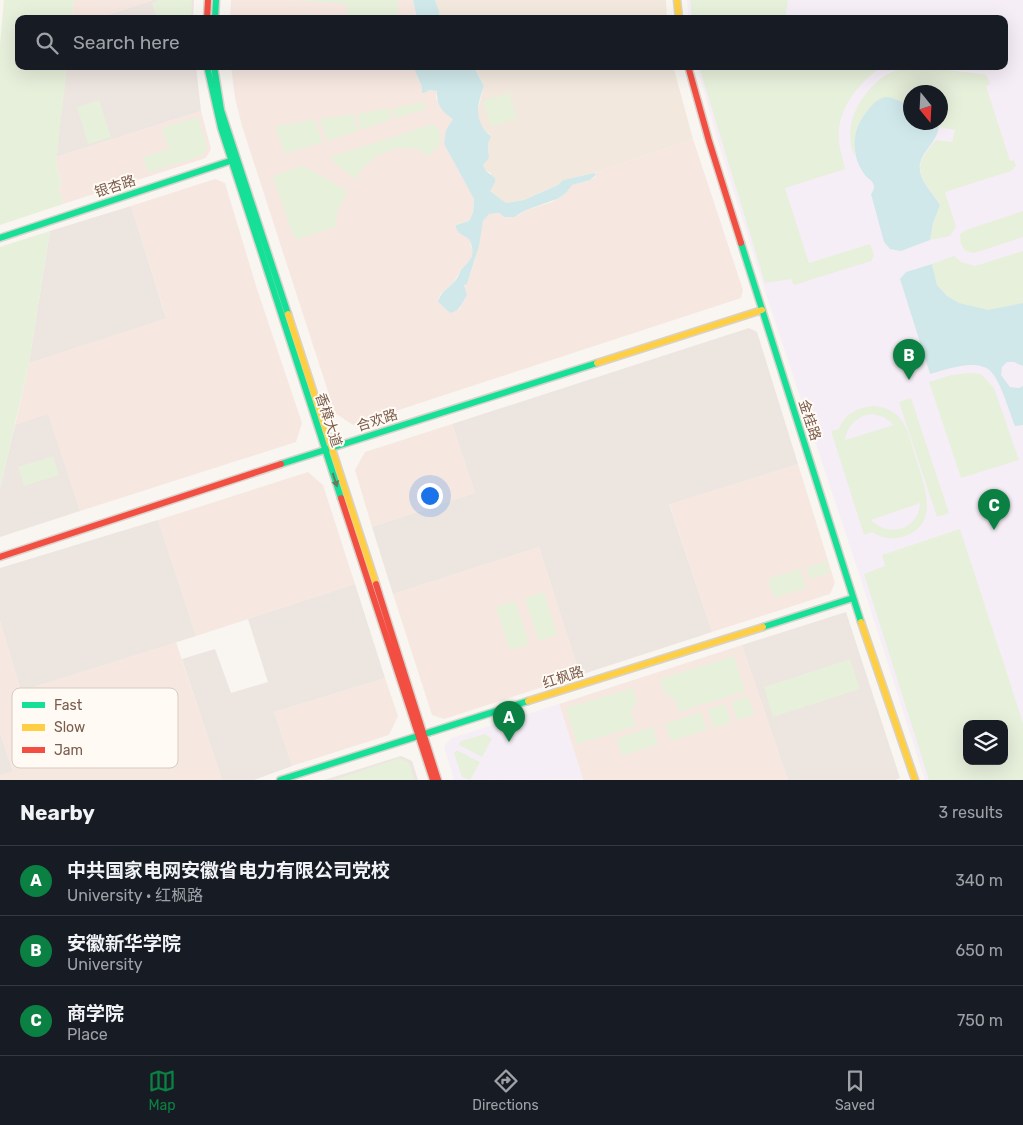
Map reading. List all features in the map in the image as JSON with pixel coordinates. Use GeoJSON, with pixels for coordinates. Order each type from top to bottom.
{"type":"FeatureCollection","features":[{"type":"Feature","properties":{"kind":"street"},"geometry":{"type":"LineString","coordinates":[[206,15],[208,0]]}},
{"type":"Feature","properties":{"kind":"street"},"geometry":{"type":"LineString","coordinates":[[215,15],[216,0]]}},
{"type":"Feature","properties":{"kind":"street"},"geometry":{"type":"LineString","coordinates":[[677,0],[679,15]]}},
{"type":"Feature","properties":{"kind":"street","name":"香樟大道"},"geometry":{"type":"LineString","coordinates":[[208,70],[214,107],[234,160],[421,735],[438,780]]}},
{"type":"Feature","properties":{"kind":"street","name":"香樟大道"},"geometry":{"type":"LineString","coordinates":[[215,70],[221,110],[234,160]]}},
{"type":"Feature","properties":{"kind":"street","name":"金桂路"},"geometry":{"type":"LineString","coordinates":[[689,70],[762,310],[854,598],[915,780]]}},
{"type":"Feature","properties":{"kind":"street","name":"银杏路"},"geometry":{"type":"LineString","coordinates":[[0,238],[234,160]]}},
{"type":"Feature","properties":{"kind":"street","name":"合欢路"},"geometry":{"type":"LineString","coordinates":[[0,558],[328,448],[762,310]]}},
{"type":"Feature","properties":{"kind":"street","name":"红枫路"},"geometry":{"type":"LineString","coordinates":[[280,780],[854,598]]}},
{"type":"Feature","properties":{"kind":"street","name":"香樟大道"},"geometry":{"type":"LineString","coordinates":[[421,735],[432,780]]}},
{"type":"Feature","properties":{"kind":"shaded area"},"geometry":{"type":"Polygon","coordinates":[[[74,0],[153,0],[107,15],[72,15],[74,0]]]}},
{"type":"Feature","properties":{"kind":"shaded area"},"geometry":{"type":"Polygon","coordinates":[[[153,0],[194,0],[193,15],[107,15],[153,0]]]}},
{"type":"Feature","properties":{"kind":"shaded area"},"geometry":{"type":"Polygon","coordinates":[[[231,0],[413,0],[416,15],[230,15],[231,0]]]}},
{"type":"Feature","properties":{"kind":"shaded area"},"geometry":{"type":"Polygon","coordinates":[[[435,0],[666,0],[667,15],[439,15],[435,0]]]}},
{"type":"Feature","properties":{"kind":"shaded area"},"geometry":{"type":"Polygon","coordinates":[[[687,0],[1023,0],[1023,780],[925,780],[717,138],[698,70],[1008,70],[1008,15],[689,15],[687,0]]]}},
{"type":"Feature","properties":{"kind":"shaded area"},"geometry":{"type":"Polygon","coordinates":[[[67,70],[196,70],[201,111],[56,157],[67,70]]]}},
{"type":"Feature","properties":{"kind":"shaded area"},"geometry":{"type":"Polygon","coordinates":[[[232,70],[415,70],[422,87],[422,92],[428,90],[437,91],[436,99],[453,119],[444,144],[474,199],[473,213],[469,221],[456,225],[459,233],[469,238],[473,253],[468,265],[460,271],[454,282],[440,295],[438,302],[450,313],[460,308],[467,295],[464,285],[467,284],[475,260],[483,221],[489,214],[499,213],[504,217],[519,215],[526,210],[552,202],[566,193],[572,185],[595,177],[594,173],[693,139],[743,290],[741,298],[353,425],[335,413],[242,126],[235,98],[232,70]]]}},
{"type":"Feature","properties":{"kind":"shaded area"},"geometry":{"type":"Polygon","coordinates":[[[476,70],[674,70],[693,139],[594,173],[563,180],[558,185],[524,200],[506,203],[490,191],[491,173],[486,171],[483,165],[489,154],[488,143],[490,134],[483,130],[477,113],[484,86],[476,70]]]}},
{"type":"Feature","properties":{"kind":"shaded area"},"geometry":{"type":"Polygon","coordinates":[[[201,111],[211,149],[206,158],[63,204],[58,186],[62,185],[56,157],[201,111]]]}},
{"type":"Feature","properties":{"kind":"shaded area"},"geometry":{"type":"Polygon","coordinates":[[[215,179],[225,183],[257,289],[302,423],[296,442],[80,511],[48,415],[15,425],[29,363],[166,317],[131,206],[215,179]]]}},
{"type":"Feature","properties":{"kind":"shaded area"},"geometry":{"type":"Polygon","coordinates":[[[131,206],[166,318],[29,363],[50,231],[131,206]]]}},
{"type":"Feature","properties":{"kind":"shaded area"},"geometry":{"type":"Polygon","coordinates":[[[749,328],[757,332],[798,464],[669,504],[712,632],[580,675],[539,547],[393,594],[372,527],[475,493],[452,424],[749,328]]]}},
{"type":"Feature","properties":{"kind":"shaded area"},"geometry":{"type":"Polygon","coordinates":[[[48,414],[80,511],[0,537],[0,488],[15,425],[48,414]]]}},
{"type":"Feature","properties":{"kind":"shaded area"},"geometry":{"type":"Polygon","coordinates":[[[452,424],[475,493],[372,527],[355,470],[365,452],[452,424]]]}},
{"type":"Feature","properties":{"kind":"shaded area"},"geometry":{"type":"Polygon","coordinates":[[[798,464],[835,583],[830,594],[712,632],[669,503],[798,464]]]}},
{"type":"Feature","properties":{"kind":"shaded area"},"geometry":{"type":"Polygon","coordinates":[[[308,472],[323,485],[355,584],[196,636],[158,520],[308,472]]]}},
{"type":"Feature","properties":{"kind":"shaded area"},"geometry":{"type":"Polygon","coordinates":[[[158,520],[196,636],[31,688],[20,688],[0,621],[0,568],[158,520]]]}},
{"type":"Feature","properties":{"kind":"shaded area"},"geometry":{"type":"Polygon","coordinates":[[[539,547],[580,675],[444,719],[432,715],[393,594],[539,547]]]}},
{"type":"Feature","properties":{"kind":"shaded area"},"geometry":{"type":"Polygon","coordinates":[[[355,584],[385,678],[274,712],[292,766],[254,780],[222,780],[182,659],[215,649],[231,693],[268,682],[248,619],[355,584]]]}},
{"type":"Feature","properties":{"kind":"shaded area"},"geometry":{"type":"Polygon","coordinates":[[[846,612],[900,778],[895,780],[788,780],[742,645],[846,612]]]}},
{"type":"Feature","properties":{"kind":"shaded area"},"geometry":{"type":"Polygon","coordinates":[[[0,621],[20,688],[12,688],[12,767],[0,732],[0,621]]]}},
{"type":"Feature","properties":{"kind":"shaded area"},"geometry":{"type":"Polygon","coordinates":[[[176,642],[222,780],[0,780],[0,775],[13,770],[12,768],[178,768],[178,688],[30,688],[176,642]]]}},
{"type":"Feature","properties":{"kind":"shaded area"},"geometry":{"type":"Polygon","coordinates":[[[742,645],[788,780],[583,780],[559,704],[742,645]]]}},
{"type":"Feature","properties":{"kind":"shaded area"},"geometry":{"type":"Polygon","coordinates":[[[385,678],[398,716],[389,735],[292,766],[274,712],[385,678]]]}},
{"type":"Feature","properties":{"kind":"shaded area"},"geometry":{"type":"Polygon","coordinates":[[[559,704],[583,779],[454,780],[444,746],[452,738],[559,704]]]}},
{"type":"Feature","properties":{"kind":"shaded area"},"geometry":{"type":"Polygon","coordinates":[[[0,732],[13,771],[0,775],[0,732]]]}},
{"type":"Feature","properties":{"kind":"shaded area"},"geometry":{"type":"Polygon","coordinates":[[[401,756],[412,761],[418,780],[324,780],[401,756]]]}},
{"type":"Feature","properties":{"kind":"green space"},"geometry":{"type":"Polygon","coordinates":[[[4,0],[74,0],[72,15],[15,15],[15,70],[67,70],[56,163],[62,185],[58,186],[63,204],[0,225],[0,44],[4,0]]]}},
{"type":"Feature","properties":{"kind":"green space"},"geometry":{"type":"Polygon","coordinates":[[[159,0],[192,0],[191,15],[156,15],[152,3],[159,0]]]}},
{"type":"Feature","properties":{"kind":"green space"},"geometry":{"type":"Polygon","coordinates":[[[294,0],[396,0],[398,3],[397,15],[347,15],[347,4],[294,0]]]}},
{"type":"Feature","properties":{"kind":"green space"},"geometry":{"type":"Polygon","coordinates":[[[690,0],[788,0],[786,15],[692,15],[690,0]]]}},
{"type":"Feature","properties":{"kind":"green space"},"geometry":{"type":"Polygon","coordinates":[[[700,70],[877,70],[850,98],[841,119],[839,142],[845,169],[785,188],[809,263],[870,244],[874,255],[871,261],[794,285],[791,279],[765,283],[700,70]]]}},
{"type":"Feature","properties":{"kind":"green space"},"geometry":{"type":"Polygon","coordinates":[[[900,70],[947,70],[987,76],[990,84],[986,86],[1010,161],[1014,160],[1016,166],[1011,171],[945,192],[956,227],[950,236],[930,240],[933,223],[940,205],[923,180],[920,167],[922,159],[936,140],[952,142],[955,130],[948,129],[948,85],[903,85],[903,102],[892,98],[855,139],[854,156],[850,132],[856,110],[868,91],[886,75],[900,70]]]}},
{"type":"Feature","properties":{"kind":"green space"},"geometry":{"type":"Polygon","coordinates":[[[509,93],[517,118],[492,127],[483,101],[509,93]]]}},
{"type":"Feature","properties":{"kind":"green space"},"geometry":{"type":"Polygon","coordinates":[[[99,100],[111,137],[88,144],[77,107],[99,100]]]}},
{"type":"Feature","properties":{"kind":"green space"},"geometry":{"type":"Polygon","coordinates":[[[424,102],[426,109],[395,118],[393,108],[424,102]]]}},
{"type":"Feature","properties":{"kind":"green space"},"geometry":{"type":"Polygon","coordinates":[[[389,108],[392,119],[361,130],[357,114],[389,108]]]}},
{"type":"Feature","properties":{"kind":"green space"},"geometry":{"type":"Polygon","coordinates":[[[353,114],[358,131],[327,141],[320,119],[353,114]]]}},
{"type":"Feature","properties":{"kind":"green space"},"geometry":{"type":"Polygon","coordinates":[[[198,117],[207,147],[203,155],[148,173],[143,157],[169,149],[162,128],[198,117]]]}},
{"type":"Feature","properties":{"kind":"green space"},"geometry":{"type":"Polygon","coordinates":[[[315,120],[322,142],[285,154],[275,126],[315,120]]]}},
{"type":"Feature","properties":{"kind":"green space"},"geometry":{"type":"Polygon","coordinates":[[[433,124],[440,131],[440,144],[429,156],[414,148],[398,148],[378,155],[362,168],[356,180],[329,158],[433,124]]]}},
{"type":"Feature","properties":{"kind":"green space"},"geometry":{"type":"Polygon","coordinates":[[[303,166],[348,191],[338,210],[335,227],[298,239],[293,235],[273,176],[303,166]]]}},
{"type":"Feature","properties":{"kind":"green space"},"geometry":{"type":"Polygon","coordinates":[[[1023,211],[1023,237],[974,253],[965,251],[961,244],[960,234],[966,230],[1023,211]]]}},
{"type":"Feature","properties":{"kind":"green space"},"geometry":{"type":"Polygon","coordinates":[[[50,231],[29,363],[0,488],[0,247],[50,231]]]}},
{"type":"Feature","properties":{"kind":"green space"},"geometry":{"type":"Polygon","coordinates":[[[1023,251],[1023,303],[989,310],[975,309],[953,300],[937,284],[932,264],[954,256],[961,262],[975,266],[1023,251]]]}},
{"type":"Feature","properties":{"kind":"green space"},"geometry":{"type":"Polygon","coordinates":[[[981,374],[994,388],[1019,460],[961,478],[929,382],[951,375],[981,374]]]}},
{"type":"Feature","properties":{"kind":"green space"},"geometry":{"type":"Polygon","coordinates":[[[911,398],[949,513],[937,517],[899,402],[911,398]]]}},
{"type":"Feature","properties":{"kind":"green space"},"geometry":{"type":"Polygon","coordinates":[[[875,406],[888,409],[905,425],[922,478],[927,502],[926,513],[922,523],[915,531],[902,537],[887,538],[872,532],[864,535],[831,431],[839,429],[845,419],[853,412],[875,406]],[[872,414],[857,419],[850,426],[845,440],[894,425],[884,417],[872,414]],[[920,503],[871,520],[878,526],[886,529],[902,528],[914,520],[920,503]]]}},
{"type":"Feature","properties":{"kind":"green space"},"geometry":{"type":"Polygon","coordinates":[[[53,456],[59,475],[24,486],[18,467],[53,456]]]}},
{"type":"Feature","properties":{"kind":"green space"},"geometry":{"type":"Polygon","coordinates":[[[960,529],[1023,723],[1023,780],[929,780],[864,574],[885,566],[882,555],[960,529]]]}},
{"type":"Feature","properties":{"kind":"green space"},"geometry":{"type":"Polygon","coordinates":[[[826,561],[830,573],[810,579],[806,568],[826,561]]]}},
{"type":"Feature","properties":{"kind":"green space"},"geometry":{"type":"Polygon","coordinates":[[[800,569],[806,588],[774,598],[768,579],[800,569]]]}},
{"type":"Feature","properties":{"kind":"green space"},"geometry":{"type":"Polygon","coordinates":[[[544,592],[557,635],[539,641],[525,598],[544,592]]]}},
{"type":"Feature","properties":{"kind":"green space"},"geometry":{"type":"Polygon","coordinates":[[[515,601],[529,644],[510,650],[496,607],[515,601]]]}},
{"type":"Feature","properties":{"kind":"green space"},"geometry":{"type":"Polygon","coordinates":[[[734,656],[745,691],[679,712],[675,699],[664,693],[660,679],[734,656]]]}},
{"type":"Feature","properties":{"kind":"green space"},"geometry":{"type":"Polygon","coordinates":[[[850,659],[860,689],[773,717],[764,687],[850,659]]]}},
{"type":"Feature","properties":{"kind":"green space"},"geometry":{"type":"Polygon","coordinates":[[[633,688],[637,702],[631,712],[636,726],[577,744],[566,708],[633,688]]]}},
{"type":"Feature","properties":{"kind":"green space"},"geometry":{"type":"Polygon","coordinates":[[[748,696],[754,715],[737,720],[731,702],[748,696]]]}},
{"type":"Feature","properties":{"kind":"green space"},"geometry":{"type":"Polygon","coordinates":[[[725,704],[731,722],[714,728],[708,709],[725,704]]]}},
{"type":"Feature","properties":{"kind":"green space"},"geometry":{"type":"Polygon","coordinates":[[[701,712],[707,730],[671,741],[665,724],[701,712]]]}},
{"type":"Feature","properties":{"kind":"green space"},"geometry":{"type":"Polygon","coordinates":[[[653,727],[658,744],[622,756],[617,738],[653,727]]]}},
{"type":"Feature","properties":{"kind":"green space"},"geometry":{"type":"Polygon","coordinates":[[[485,734],[492,739],[482,757],[459,745],[461,741],[485,734]]]}},
{"type":"Feature","properties":{"kind":"green space"},"geometry":{"type":"Polygon","coordinates":[[[457,750],[480,762],[470,780],[462,777],[454,753],[457,750]]]}},
{"type":"Feature","properties":{"kind":"green space"},"geometry":{"type":"Polygon","coordinates":[[[399,758],[409,762],[414,780],[334,780],[399,758]]]}},
{"type":"Feature","properties":{"kind":"water"},"geometry":{"type":"Polygon","coordinates":[[[413,0],[435,0],[439,15],[416,15],[413,0]]]}},
{"type":"Feature","properties":{"kind":"water"},"geometry":{"type":"Polygon","coordinates":[[[415,70],[476,70],[484,86],[478,107],[480,122],[491,137],[488,143],[489,158],[483,165],[486,171],[495,178],[490,191],[506,203],[524,200],[558,185],[563,180],[594,173],[596,175],[590,180],[572,185],[566,193],[557,199],[526,210],[514,217],[504,217],[499,213],[489,214],[483,221],[479,246],[467,284],[464,285],[467,295],[458,309],[450,313],[438,302],[441,295],[456,280],[472,256],[469,239],[459,233],[456,225],[469,221],[473,213],[474,199],[444,144],[446,130],[453,119],[441,107],[437,91],[428,90],[422,93],[422,87],[415,70]]]}},
{"type":"Feature","properties":{"kind":"water"},"geometry":{"type":"Polygon","coordinates":[[[885,97],[903,102],[903,130],[938,130],[920,166],[922,179],[940,205],[933,223],[930,240],[901,251],[890,249],[884,242],[871,194],[874,185],[860,168],[855,153],[855,136],[860,121],[878,100],[885,97]]]}},
{"type":"Feature","properties":{"kind":"water"},"geometry":{"type":"Polygon","coordinates":[[[932,264],[937,285],[947,296],[959,303],[988,310],[1023,303],[1023,366],[1014,362],[1007,362],[1002,367],[1001,375],[1010,387],[1019,388],[1023,386],[1023,425],[1015,426],[1000,387],[988,369],[982,366],[967,365],[930,374],[900,279],[906,272],[932,264]]]}},
{"type":"Feature","properties":{"kind":"traffic: fast"},"geometry":{"type":"LineString","coordinates":[[215,15],[216,0]]}},
{"type":"Feature","properties":{"kind":"traffic: fast"},"geometry":{"type":"LineString","coordinates":[[208,70],[221,128],[341,498]]}},
{"type":"Feature","properties":{"kind":"traffic: fast"},"geometry":{"type":"LineString","coordinates":[[215,70],[221,110],[288,314]]}},
{"type":"Feature","properties":{"kind":"traffic: fast"},"geometry":{"type":"LineString","coordinates":[[0,238],[233,160]]}},
{"type":"Feature","properties":{"kind":"traffic: fast"},"geometry":{"type":"LineString","coordinates":[[741,243],[861,622]]}},
{"type":"Feature","properties":{"kind":"traffic: fast"},"geometry":{"type":"LineString","coordinates":[[281,464],[597,363]]}},
{"type":"Feature","properties":{"kind":"traffic: fast"},"geometry":{"type":"LineString","coordinates":[[763,627],[853,598]]}},
{"type":"Feature","properties":{"kind":"traffic: fast"},"geometry":{"type":"LineString","coordinates":[[280,780],[528,701]]}},
{"type":"Feature","properties":{"kind":"traffic: slow"},"geometry":{"type":"LineString","coordinates":[[677,0],[679,15]]}},
{"type":"Feature","properties":{"kind":"traffic: slow"},"geometry":{"type":"LineString","coordinates":[[597,363],[762,310]]}},
{"type":"Feature","properties":{"kind":"traffic: slow"},"geometry":{"type":"LineString","coordinates":[[288,314],[376,584]]}},
{"type":"Feature","properties":{"kind":"traffic: slow"},"geometry":{"type":"LineString","coordinates":[[861,622],[915,780]]}},
{"type":"Feature","properties":{"kind":"traffic: slow"},"geometry":{"type":"LineString","coordinates":[[528,701],[763,627]]}},
{"type":"Feature","properties":{"kind":"traffic: jam"},"geometry":{"type":"LineString","coordinates":[[207,15],[208,0]]}},
{"type":"Feature","properties":{"kind":"traffic: jam"},"geometry":{"type":"LineString","coordinates":[[689,70],[741,243]]}},
{"type":"Feature","properties":{"kind":"traffic: jam"},"geometry":{"type":"LineString","coordinates":[[0,557],[281,464]]}},
{"type":"Feature","properties":{"kind":"traffic: jam"},"geometry":{"type":"LineString","coordinates":[[341,498],[433,780]]}},
{"type":"Feature","properties":{"kind":"traffic: jam"},"geometry":{"type":"LineString","coordinates":[[376,584],[438,780]]}},
{"type":"Feature","properties":{"kind":"place","name":"安徽新华学院"},"geometry":{"type":"Point","coordinates":[909,380]}},
{"type":"Feature","properties":{"kind":"place","name":"商学院"},"geometry":{"type":"Point","coordinates":[994,530]}},
{"type":"Feature","properties":{"kind":"place","name":"中共国家电网安徽省电力有限公司党校"},"geometry":{"type":"Point","coordinates":[509,742]}}]}
